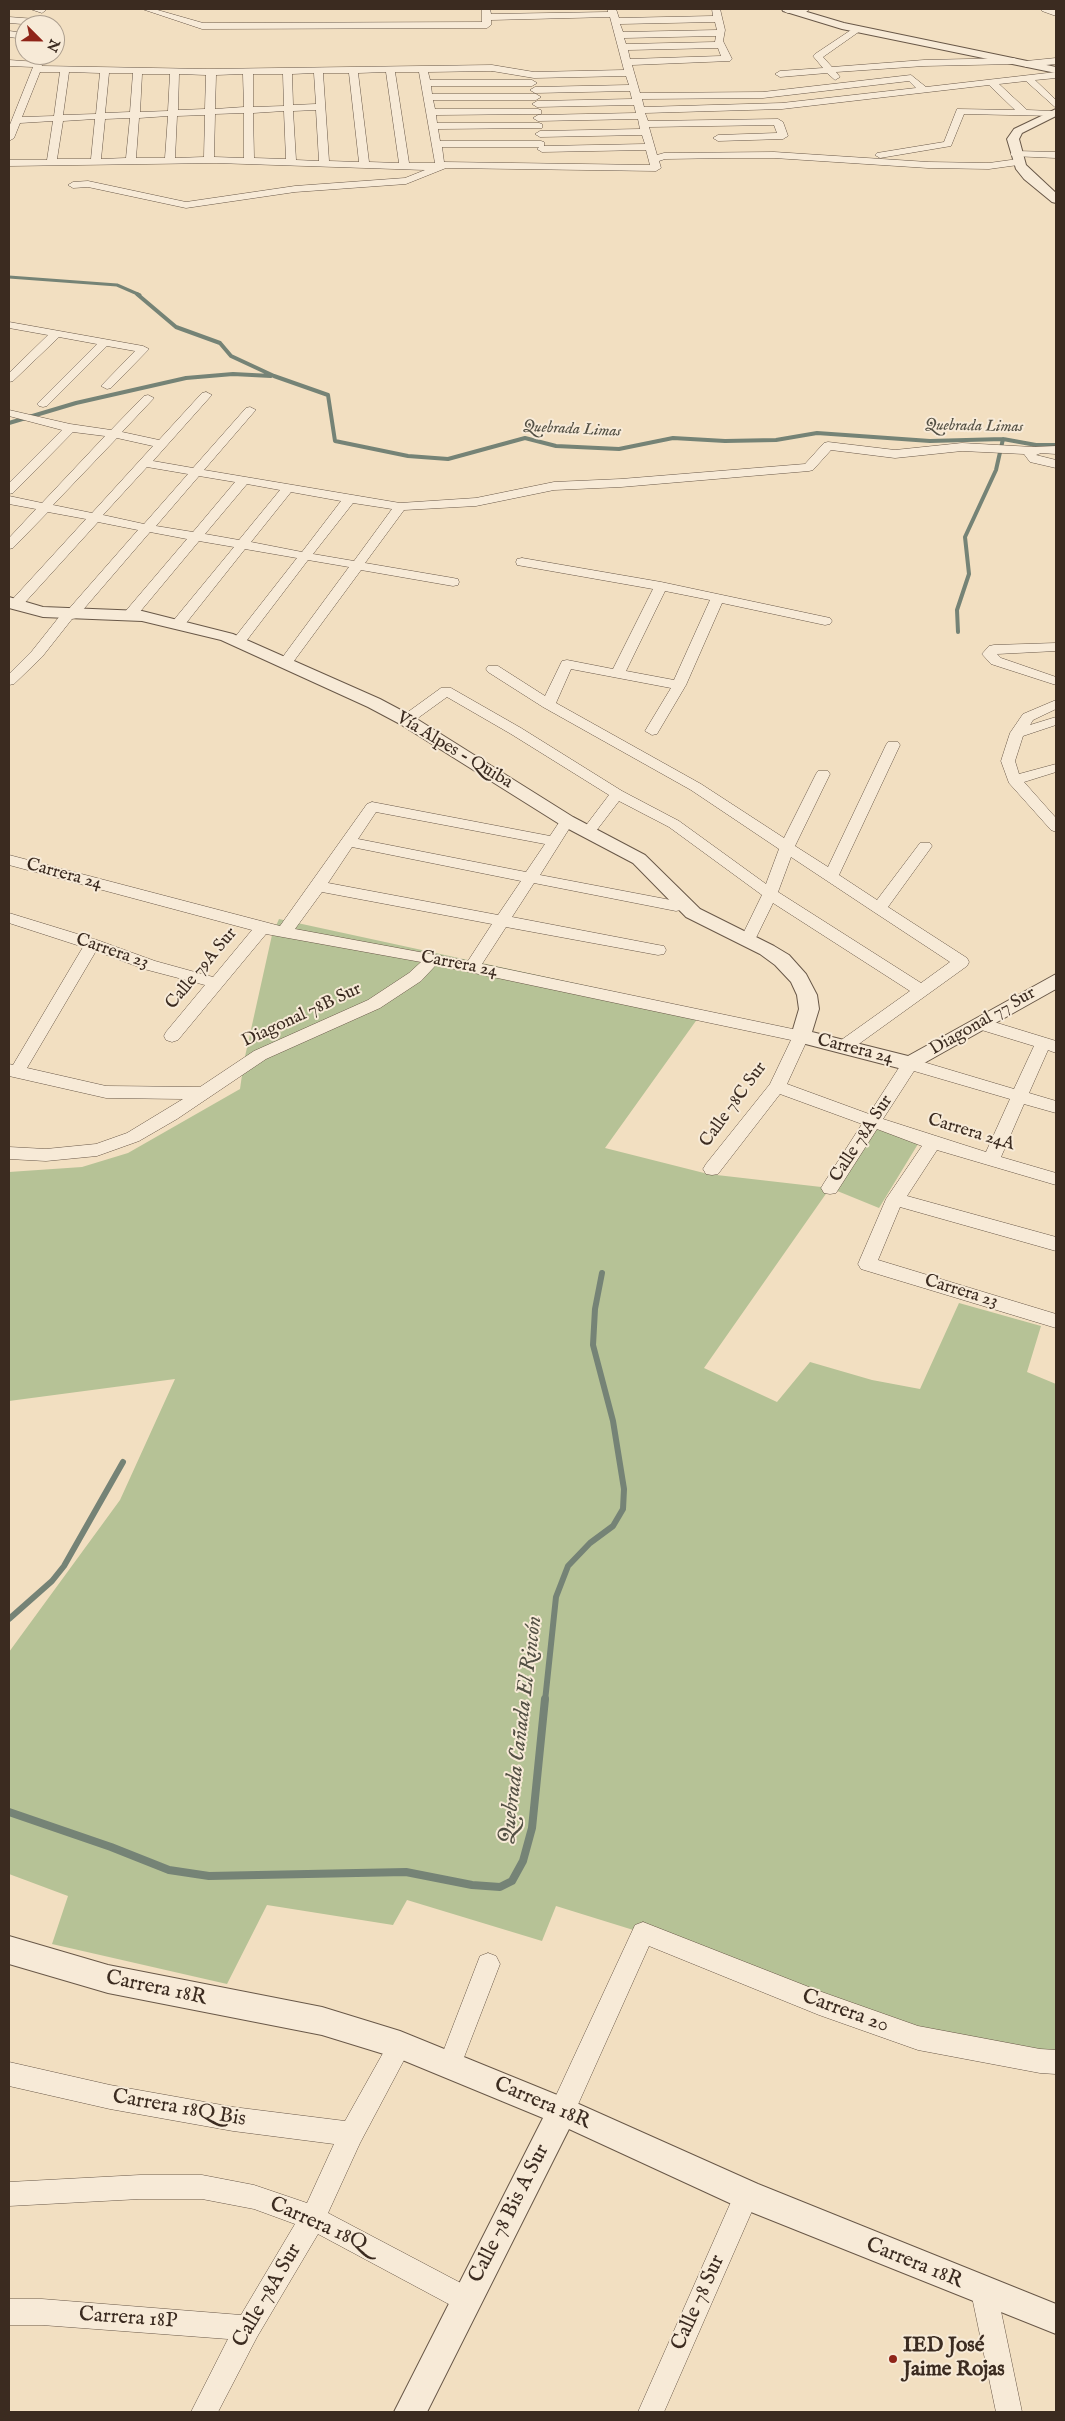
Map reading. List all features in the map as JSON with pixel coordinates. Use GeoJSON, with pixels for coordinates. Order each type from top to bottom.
{"type":"FeatureCollection","features":[{"type":"Feature","properties":{"kind":"street"},"geometry":{"type":"LineString","coordinates":[[146,9],[202,26],[487,25],[486,13],[719,19]]}},
{"type":"Feature","properties":{"kind":"street"},"geometry":{"type":"LineString","coordinates":[[627,62],[727,60],[721,45],[721,33],[716,9]]}},
{"type":"Feature","properties":{"kind":"street"},"geometry":{"type":"LineString","coordinates":[[788,9],[806,9]]}},
{"type":"Feature","properties":{"kind":"street"},"geometry":{"type":"LineString","coordinates":[[788,9],[857,29],[1056,70]]}},
{"type":"Feature","properties":{"kind":"street"},"geometry":{"type":"LineString","coordinates":[[1044,9],[1056,13]]}},
{"type":"Feature","properties":{"kind":"street"},"geometry":{"type":"LineString","coordinates":[[9,163],[96,160],[209,160],[404,166],[656,168],[614,15]]}},
{"type":"Feature","properties":{"kind":"street"},"geometry":{"type":"LineString","coordinates":[[857,29],[818,56],[861,107]]}},
{"type":"Feature","properties":{"kind":"street"},"geometry":{"type":"LineString","coordinates":[[619,35],[721,33]]}},
{"type":"Feature","properties":{"kind":"street"},"geometry":{"type":"LineString","coordinates":[[623,47],[721,45]]}},
{"type":"Feature","properties":{"kind":"street"},"geometry":{"type":"LineString","coordinates":[[780,74],[933,63],[1056,61]]}},
{"type":"Feature","properties":{"kind":"street"},"geometry":{"type":"LineString","coordinates":[[9,62],[38,65],[9,138]]}},
{"type":"Feature","properties":{"kind":"street"},"geometry":{"type":"LineString","coordinates":[[933,63],[985,112]]}},
{"type":"Feature","properties":{"kind":"street"},"geometry":{"type":"LineString","coordinates":[[37,69],[211,72],[492,68],[537,108],[640,110]]}},
{"type":"Feature","properties":{"kind":"street"},"geometry":{"type":"LineString","coordinates":[[52,162],[65,69]]}},
{"type":"Feature","properties":{"kind":"street"},"geometry":{"type":"LineString","coordinates":[[424,69],[440,166]]}},
{"type":"Feature","properties":{"kind":"street"},"geometry":{"type":"LineString","coordinates":[[96,160],[105,70]]}},
{"type":"Feature","properties":{"kind":"street"},"geometry":{"type":"LineString","coordinates":[[131,160],[138,70]]}},
{"type":"Feature","properties":{"kind":"street"},"geometry":{"type":"LineString","coordinates":[[318,70],[324,164]]}},
{"type":"Feature","properties":{"kind":"street"},"geometry":{"type":"LineString","coordinates":[[353,70],[364,165]]}},
{"type":"Feature","properties":{"kind":"street"},"geometry":{"type":"LineString","coordinates":[[390,70],[404,166]]}},
{"type":"Feature","properties":{"kind":"street"},"geometry":{"type":"LineString","coordinates":[[170,160],[175,71]]}},
{"type":"Feature","properties":{"kind":"street"},"geometry":{"type":"LineString","coordinates":[[248,71],[249,161]]}},
{"type":"Feature","properties":{"kind":"street"},"geometry":{"type":"LineString","coordinates":[[287,71],[291,162]]}},
{"type":"Feature","properties":{"kind":"street"},"geometry":{"type":"LineString","coordinates":[[209,160],[211,72]]}},
{"type":"Feature","properties":{"kind":"street"},"geometry":{"type":"LineString","coordinates":[[436,144],[630,73]]}},
{"type":"Feature","properties":{"kind":"street"},"geometry":{"type":"LineString","coordinates":[[431,112],[537,108],[640,110],[782,106],[924,90],[965,93],[991,82],[1056,75]]}},
{"type":"Feature","properties":{"kind":"street"},"geometry":{"type":"LineString","coordinates":[[433,126],[537,108],[640,110],[719,95],[763,95],[911,78],[924,90]]}},
{"type":"Feature","properties":{"kind":"street"},"geometry":{"type":"LineString","coordinates":[[1028,78],[1055,110]]}},
{"type":"Feature","properties":{"kind":"street"},"geometry":{"type":"LineString","coordinates":[[991,82],[1024,113]]}},
{"type":"Feature","properties":{"kind":"street"},"geometry":{"type":"LineString","coordinates":[[426,83],[537,108],[650,147]]}},
{"type":"Feature","properties":{"kind":"street"},"geometry":{"type":"LineString","coordinates":[[719,95],[722,108]]}},
{"type":"Feature","properties":{"kind":"street"},"geometry":{"type":"LineString","coordinates":[[428,97],[537,108],[640,110],[778,122],[783,136],[718,138]]}},
{"type":"Feature","properties":{"kind":"street"},"geometry":{"type":"LineString","coordinates":[[16,120],[320,107]]}},
{"type":"Feature","properties":{"kind":"street"},"geometry":{"type":"LineString","coordinates":[[537,108],[543,166]]}},
{"type":"Feature","properties":{"kind":"street"},"geometry":{"type":"LineString","coordinates":[[847,160],[948,144],[960,111],[1024,113],[1055,110]]}},
{"type":"Feature","properties":{"kind":"street"},"geometry":{"type":"LineString","coordinates":[[1055,110],[1018,131],[1013,139],[1017,158],[1028,176],[1056,199]]}},
{"type":"Feature","properties":{"kind":"street"},"geometry":{"type":"LineString","coordinates":[[654,160],[664,156],[731,154],[989,166],[1017,158],[1056,155]]}},
{"type":"Feature","properties":{"kind":"street"},"geometry":{"type":"LineString","coordinates":[[72,184],[88,184],[186,205],[296,189],[406,180],[429,174],[440,166]]}},
{"type":"Feature","properties":{"kind":"street"},"geometry":{"type":"LineString","coordinates":[[9,336],[14,325],[143,349],[107,386]]}},
{"type":"Feature","properties":{"kind":"street"},"geometry":{"type":"LineString","coordinates":[[9,380],[57,333]]}},
{"type":"Feature","properties":{"kind":"street"},"geometry":{"type":"LineString","coordinates":[[43,404],[105,342]]}},
{"type":"Feature","properties":{"kind":"street"},"geometry":{"type":"LineString","coordinates":[[12,603],[206,395]]}},
{"type":"Feature","properties":{"kind":"street"},"geometry":{"type":"LineString","coordinates":[[9,545],[148,398]]}},
{"type":"Feature","properties":{"kind":"street"},"geometry":{"type":"LineString","coordinates":[[9,682],[36,654],[250,410]]}},
{"type":"Feature","properties":{"kind":"street"},"geometry":{"type":"LineString","coordinates":[[14,415],[70,428],[114,434],[161,444]]}},
{"type":"Feature","properties":{"kind":"street"},"geometry":{"type":"LineString","coordinates":[[9,490],[70,428]]}},
{"type":"Feature","properties":{"kind":"street"},"geometry":{"type":"LineString","coordinates":[[144,463],[400,507],[476,502],[554,486],[586,482],[621,483],[809,466],[828,446],[895,454],[962,447],[1033,451],[1056,450]]}},
{"type":"Feature","properties":{"kind":"street"},"geometry":{"type":"LineString","coordinates":[[1033,451],[1030,455],[1034,459],[1056,464]]}},
{"type":"Feature","properties":{"kind":"street"},"geometry":{"type":"LineString","coordinates":[[129,616],[243,481]]}},
{"type":"Feature","properties":{"kind":"street"},"geometry":{"type":"LineString","coordinates":[[178,624],[288,488]]}},
{"type":"Feature","properties":{"kind":"street"},"geometry":{"type":"LineString","coordinates":[[239,641],[349,499]]}},
{"type":"Feature","properties":{"kind":"street"},"geometry":{"type":"LineString","coordinates":[[9,500],[147,528],[453,582]]}},
{"type":"Feature","properties":{"kind":"street"},"geometry":{"type":"LineString","coordinates":[[286,662],[400,507]]}},
{"type":"Feature","properties":{"kind":"street"},"geometry":{"type":"LineString","coordinates":[[522,562],[662,586],[825,621]]}},
{"type":"Feature","properties":{"kind":"street"},"geometry":{"type":"LineString","coordinates":[[618,673],[662,586]]}},
{"type":"Feature","properties":{"kind":"street"},"geometry":{"type":"LineString","coordinates":[[652,731],[680,685],[718,598]]}},
{"type":"Feature","properties":{"kind":"street","name":"Vía Alpes - Quiba"},"geometry":{"type":"LineString","coordinates":[[12,603],[43,612],[70,615],[129,616],[178,624],[239,641],[406,720],[568,821],[639,859],[684,904],[703,919],[748,940],[782,960],[798,979],[808,1002],[801,1036]]}},
{"type":"Feature","properties":{"kind":"street"},"geometry":{"type":"LineString","coordinates":[[1056,647],[994,649],[989,654],[996,661],[1056,680]]}},
{"type":"Feature","properties":{"kind":"street"},"geometry":{"type":"LineString","coordinates":[[548,704],[567,664],[680,685]]}},
{"type":"Feature","properties":{"kind":"street"},"geometry":{"type":"LineString","coordinates":[[493,669],[548,704],[696,787],[961,962],[842,1047]]}},
{"type":"Feature","properties":{"kind":"street"},"geometry":{"type":"LineString","coordinates":[[406,720],[446,691],[516,731],[617,794],[685,831],[770,894],[922,991]]}},
{"type":"Feature","properties":{"kind":"street"},"geometry":{"type":"LineString","coordinates":[[1055,823],[1014,780],[1008,761],[1017,733],[1028,717],[1056,704]]}},
{"type":"Feature","properties":{"kind":"street"},"geometry":{"type":"LineString","coordinates":[[1017,733],[1056,721]]}},
{"type":"Feature","properties":{"kind":"street"},"geometry":{"type":"LineString","coordinates":[[831,876],[892,746]]}},
{"type":"Feature","properties":{"kind":"street"},"geometry":{"type":"LineString","coordinates":[[1014,780],[1056,768]]}},
{"type":"Feature","properties":{"kind":"street"},"geometry":{"type":"LineString","coordinates":[[748,940],[770,894],[788,846],[823,774]]}},
{"type":"Feature","properties":{"kind":"street"},"geometry":{"type":"LineString","coordinates":[[588,832],[617,794]]}},
{"type":"Feature","properties":{"kind":"street"},"geometry":{"type":"LineString","coordinates":[[284,932],[372,807],[554,841]]}},
{"type":"Feature","properties":{"kind":"street"},"geometry":{"type":"LineString","coordinates":[[472,967],[568,821]]}},
{"type":"Feature","properties":{"kind":"street"},"geometry":{"type":"LineString","coordinates":[[348,842],[676,906],[684,904]]}},
{"type":"Feature","properties":{"kind":"street"},"geometry":{"type":"LineString","coordinates":[[879,908],[925,846]]}},
{"type":"Feature","properties":{"kind":"street","name":"Carrera 24"},"geometry":{"type":"LineString","coordinates":[[9,860],[262,928],[433,959],[801,1036],[910,1064]]}},
{"type":"Feature","properties":{"kind":"street"},"geometry":{"type":"LineString","coordinates":[[318,886],[658,950]]}},
{"type":"Feature","properties":{"kind":"street","name":"Carrera 23"},"geometry":{"type":"LineString","coordinates":[[9,918],[92,944],[150,965],[216,983]]}},
{"type":"Feature","properties":{"kind":"street","name":"Calle 79A Sur"},"geometry":{"type":"LineString","coordinates":[[172,1036],[262,928]]}},
{"type":"Feature","properties":{"kind":"street"},"geometry":{"type":"LineString","coordinates":[[92,944],[13,1071],[106,1092],[201,1093]]}},
{"type":"Feature","properties":{"kind":"street","name":"Diagonal 78B Sur"},"geometry":{"type":"LineString","coordinates":[[9,1153],[46,1154],[97,1150],[134,1137],[171,1115],[260,1055],[374,1004],[415,977],[433,959]]}},
{"type":"Feature","properties":{"kind":"street","name":"Diagonal 77 Sur"},"geometry":{"type":"LineString","coordinates":[[910,1064],[1055,982]]}},
{"type":"Feature","properties":{"kind":"street"},"geometry":{"type":"LineString","coordinates":[[981,1024],[1049,1045],[1019,1096],[991,1160]]}},
{"type":"Feature","properties":{"kind":"street","name":"Calle 78C Sur"},"geometry":{"type":"LineString","coordinates":[[712,1169],[777,1087],[801,1036]]}},
{"type":"Feature","properties":{"kind":"street"},"geometry":{"type":"LineString","coordinates":[[910,1064],[1056,1108]]}},
{"type":"Feature","properties":{"kind":"street","name":"Calle 78A Sur"},"geometry":{"type":"LineString","coordinates":[[830,1188],[910,1064]]}},
{"type":"Feature","properties":{"kind":"street","name":"Carrera 24A"},"geometry":{"type":"LineString","coordinates":[[777,1087],[932,1143],[1056,1179]]}},
{"type":"Feature","properties":{"kind":"street"},"geometry":{"type":"LineString","coordinates":[[932,1143],[895,1199],[1056,1244]]}},
{"type":"Feature","properties":{"kind":"street","name":"Carrera 23"},"geometry":{"type":"LineString","coordinates":[[895,1199],[867,1264],[1055,1321]]}},
{"type":"Feature","properties":{"kind":"street","name":"Carrera 20"},"geometry":{"type":"LineString","coordinates":[[643,1933],[819,2003],[918,2038],[1040,2061],[1056,2062]]}},
{"type":"Feature","properties":{"kind":"street","name":"Calle 78 Bis A Sur"},"geometry":{"type":"LineString","coordinates":[[410,2412],[562,2111],[643,1933]]}},
{"type":"Feature","properties":{"kind":"street","name":"Carrera 18R"},"geometry":{"type":"LineString","coordinates":[[9,1950],[116,1981],[322,2021],[400,2046],[562,2111],[747,2195],[984,2292],[1056,2319]]}},
{"type":"Feature","properties":{"kind":"street"},"geometry":{"type":"LineString","coordinates":[[450,2065],[488,1964]]}},
{"type":"Feature","properties":{"kind":"street","name":"Calle 78A Sur"},"geometry":{"type":"LineString","coordinates":[[209,2410],[248,2328],[313,2218],[351,2134],[400,2046]]}},
{"type":"Feature","properties":{"kind":"street","name":"Carrera 18Q Bis"},"geometry":{"type":"LineString","coordinates":[[9,2074],[110,2097],[234,2120],[351,2134]]}},
{"type":"Feature","properties":{"kind":"street","name":"Carrera 18Q"},"geometry":{"type":"LineString","coordinates":[[9,2194],[140,2187],[202,2187],[254,2197],[313,2218],[467,2300]]}},
{"type":"Feature","properties":{"kind":"street","name":"Calle 78 Sur"},"geometry":{"type":"LineString","coordinates":[[651,2412],[747,2195]]}},
{"type":"Feature","properties":{"kind":"street"},"geometry":{"type":"LineString","coordinates":[[984,2292],[1009,2412]]}},
{"type":"Feature","properties":{"kind":"street","name":"Carrera 18P"},"geometry":{"type":"LineString","coordinates":[[9,2312],[42,2312],[248,2328]]}},
{"type":"Feature","properties":{"kind":"green space"},"geometry":{"type":"Polygon","coordinates":[[[279,919],[703,1011],[605,1148],[708,1174],[830,1188],[704,1368],[777,1402],[810,1362],[872,1380],[920,1389],[959,1303],[1041,1326],[1027,1372],[1056,1384],[1056,2062],[1040,2061],[918,2038],[643,1933],[556,1906],[542,1941],[407,1900],[393,1925],[267,1905],[227,1984],[52,1944],[68,1896],[9,1874],[9,1652],[120,1500],[175,1379],[9,1401],[9,1172],[82,1167],[128,1153],[240,1089],[244,1061],[272,935],[279,919]]]}},
{"type":"Feature","properties":{"kind":"green space"},"geometry":{"type":"Polygon","coordinates":[[[872,1126],[918,1144],[879,1208],[830,1188],[872,1126]]]}},
{"type":"Feature","properties":{"kind":"waterway","name":"Quebrada Limas"},"geometry":{"type":"LineString","coordinates":[[9,277],[117,285],[140,295]]}},
{"type":"Feature","properties":{"kind":"waterway","name":"Quebrada Limas"},"geometry":{"type":"LineString","coordinates":[[137,294],[176,327],[220,343],[231,356],[274,376],[328,395],[335,441],[408,456],[448,459],[525,438],[556,446],[619,449],[673,438],[725,441],[776,440],[817,433],[930,441],[1003,439]]}},
{"type":"Feature","properties":{"kind":"waterway"},"geometry":{"type":"LineString","coordinates":[[9,423],[76,403],[186,378],[233,374],[271,376]]}},
{"type":"Feature","properties":{"kind":"waterway"},"geometry":{"type":"LineString","coordinates":[[958,632],[957,610],[969,574],[965,537],[996,470],[1003,439]]}},
{"type":"Feature","properties":{"kind":"waterway","name":"Quebrada Limas"},"geometry":{"type":"LineString","coordinates":[[1003,439],[1036,445],[1056,445]]}},
{"type":"Feature","properties":{"kind":"waterway","name":"Quebrada Cañada El Rincón"},"geometry":{"type":"LineString","coordinates":[[545,1701],[556,1597],[568,1566],[590,1543],[613,1526],[623,1509],[624,1489],[613,1421],[593,1345],[595,1309],[602,1273]]}},
{"type":"Feature","properties":{"kind":"waterway"},"geometry":{"type":"LineString","coordinates":[[9,1619],[52,1581],[64,1566],[123,1462]]}},
{"type":"Feature","properties":{"kind":"waterway","name":"Quebrada Cañada El Rincón"},"geometry":{"type":"LineString","coordinates":[[9,1812],[111,1847],[169,1870],[209,1876],[406,1872],[472,1885],[500,1887],[512,1881],[523,1861],[532,1828],[545,1699]]}},
{"type":"Feature","properties":{"kind":"place","name":"IED José Jaime Rojas"},"geometry":{"type":"Point","coordinates":[893,2359]}}]}
